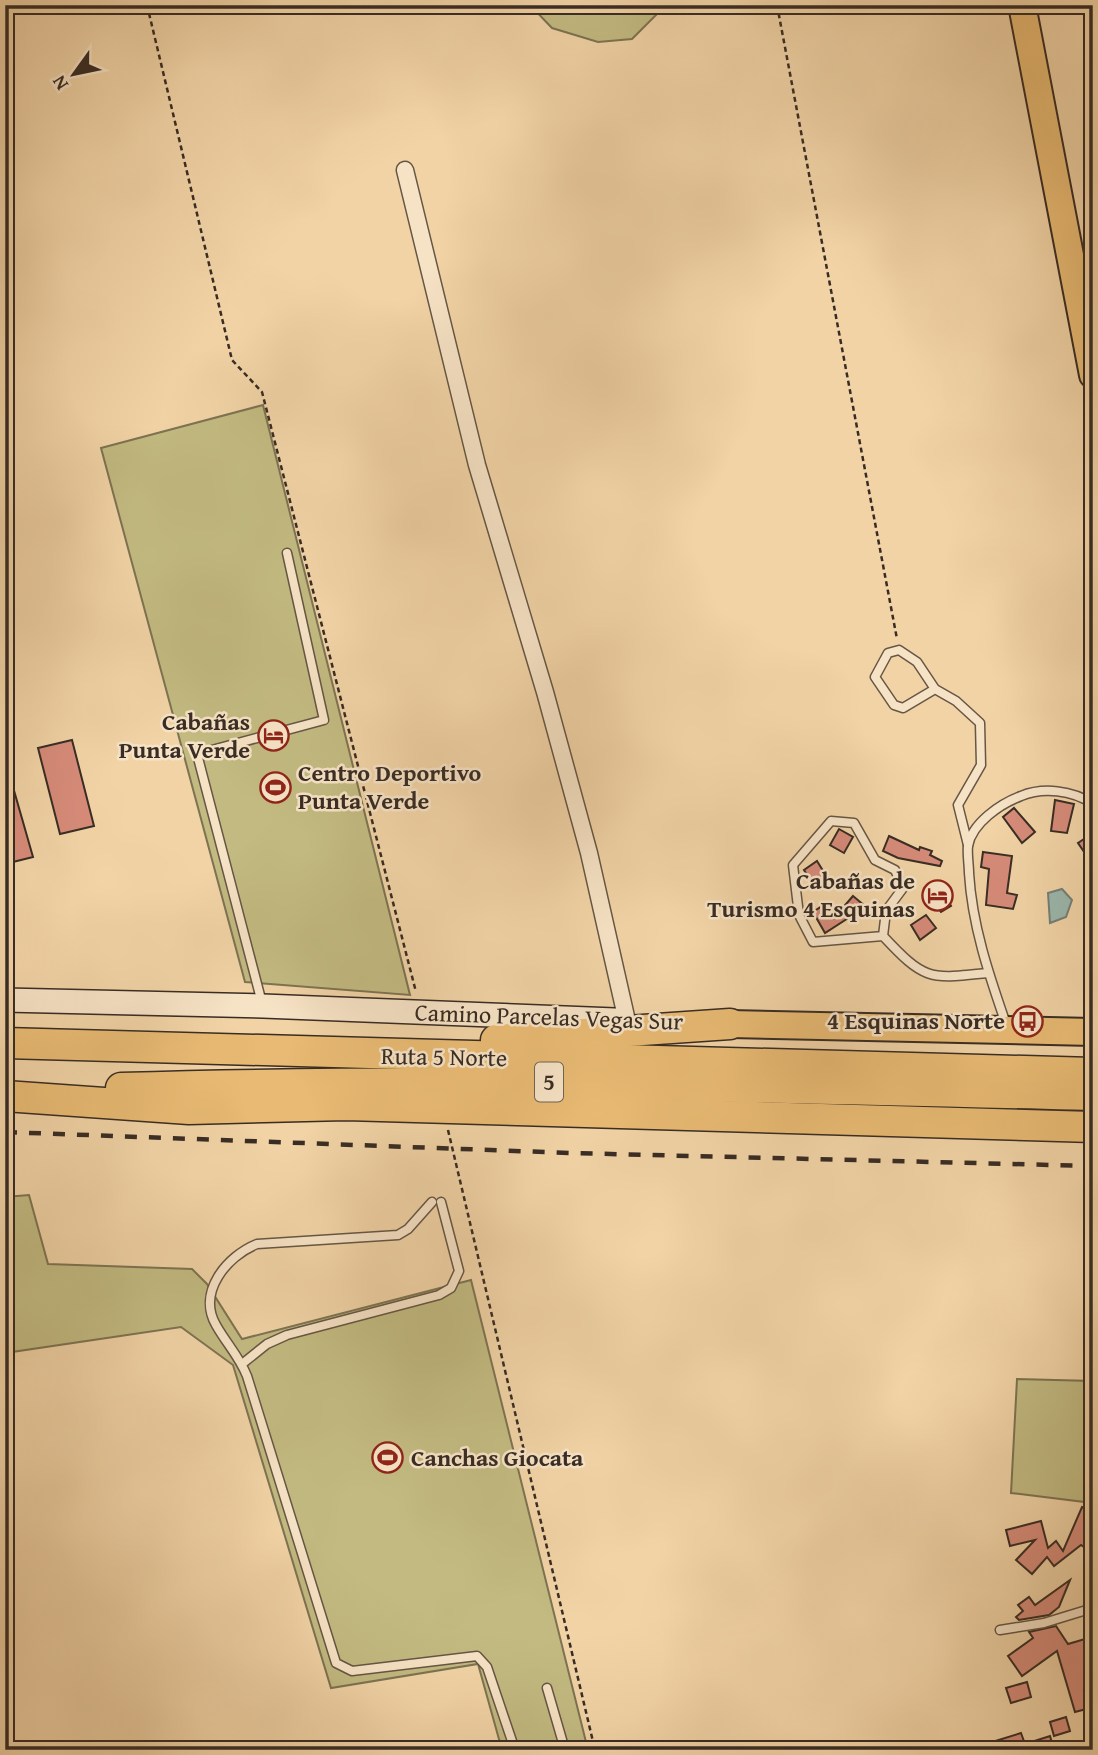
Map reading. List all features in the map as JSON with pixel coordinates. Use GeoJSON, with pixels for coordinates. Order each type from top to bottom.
{"type":"FeatureCollection","features":[{"type":"Feature","properties":{"kind":"highway"},"geometry":{"type":"LineString","coordinates":[[304,1053],[730,1024]]}},
{"type":"Feature","properties":{"kind":"highway","name":"Ruta 5 Norte"},"geometry":{"type":"LineString","coordinates":[[5,1043],[1093,1073]]}},
{"type":"Feature","properties":{"kind":"highway","name":"Ruta 5 Norte"},"geometry":{"type":"LineString","coordinates":[[5,1089],[350,1082],[517,1082],[1093,1095]]}},
{"type":"Feature","properties":{"kind":"highway"},"geometry":{"type":"LineString","coordinates":[[5,1096],[189,1109],[346,1105],[1093,1127]]}},
{"type":"Feature","properties":{"kind":"main road"},"geometry":{"type":"LineString","coordinates":[[1022,5],[1093,375]]}},
{"type":"Feature","properties":{"kind":"main road","name":"Camino Parcelas Vegas Sur"},"geometry":{"type":"LineString","coordinates":[[730,1024],[1093,1032]]}},
{"type":"Feature","properties":{"kind":"street"},"geometry":{"type":"LineString","coordinates":[[405,170],[477,465],[545,692],[585,839],[627,1021]]}},
{"type":"Feature","properties":{"kind":"street","name":"Camino Parcelas Vegas Sur"},"geometry":{"type":"LineString","coordinates":[[5,1000],[263,1006],[730,1024]]}},
{"type":"Feature","properties":{"kind":"lane"},"geometry":{"type":"LineString","coordinates":[[263,1006],[197,754],[324,720],[286,553]]}},
{"type":"Feature","properties":{"kind":"lane"},"geometry":{"type":"LineString","coordinates":[[935,689],[903,708],[894,705],[875,677],[888,653],[899,650],[917,662],[935,689],[956,701],[980,723],[981,765],[958,805],[968,845],[971,898],[988,973],[1009,1031]]}},
{"type":"Feature","properties":{"kind":"lane"},"geometry":{"type":"LineString","coordinates":[[968,845],[987,816],[1011,800],[1037,790],[1063,792],[1093,804]]}},
{"type":"Feature","properties":{"kind":"lane"},"geometry":{"type":"LineString","coordinates":[[883,936],[813,942],[799,915],[793,865],[831,821],[854,823],[875,860],[895,870],[903,888],[886,911],[883,936],[906,961],[936,978],[988,973]]}},
{"type":"Feature","properties":{"kind":"lane"},"geometry":{"type":"LineString","coordinates":[[242,1364],[267,1345],[287,1335],[439,1295],[451,1288],[459,1271],[436,1202],[398,1235],[257,1244],[229,1261],[215,1284],[211,1309],[216,1325],[242,1364],[336,1663],[352,1671],[477,1656],[487,1667],[515,1750]]}},
{"type":"Feature","properties":{"kind":"lane"},"geometry":{"type":"LineString","coordinates":[[1000,1630],[1044,1623],[1093,1608]]}},
{"type":"Feature","properties":{"kind":"lane"},"geometry":{"type":"LineString","coordinates":[[547,1688],[565,1750]]}},
{"type":"Feature","properties":{"kind":"path"},"geometry":{"type":"LineString","coordinates":[[147,5],[232,360],[262,392],[421,1012]]}},
{"type":"Feature","properties":{"kind":"path"},"geometry":{"type":"LineString","coordinates":[[777,5],[899,650]]}},
{"type":"Feature","properties":{"kind":"path"},"geometry":{"type":"LineString","coordinates":[[443,1108],[595,1750]]}},
{"type":"Feature","properties":{"kind":"shaded area"},"geometry":{"type":"Polygon","coordinates":[[[530,5],[666,5],[632,39],[598,42],[552,28],[530,5]]]}},
{"type":"Feature","properties":{"kind":"shaded area","name":"Centro Deportivo Punta Verde"},"geometry":{"type":"Polygon","coordinates":[[[263,405],[410,995],[245,982],[101,448],[263,405]]]}},
{"type":"Feature","properties":{"kind":"shaded area"},"geometry":{"type":"Polygon","coordinates":[[[1062,889],[1072,900],[1066,917],[1050,923],[1048,893],[1062,889]]]}},
{"type":"Feature","properties":{"kind":"shaded area","name":"Canchas Giocata"},"geometry":{"type":"Polygon","coordinates":[[[29,1195],[48,1264],[192,1269],[207,1284],[242,1339],[471,1280],[588,1750],[502,1750],[478,1664],[331,1688],[233,1365],[181,1327],[5,1353],[5,1197],[29,1195]]]}},
{"type":"Feature","properties":{"kind":"shaded area"},"geometry":{"type":"Polygon","coordinates":[[[1017,1379],[1093,1381],[1093,1503],[1011,1493],[1017,1379]]]}},
{"type":"Feature","properties":{"kind":"building"},"geometry":{"type":"Polygon","coordinates":[[[72,740],[94,826],[60,834],[38,748],[72,740]]]}},
{"type":"Feature","properties":{"kind":"building"},"geometry":{"type":"Polygon","coordinates":[[[11,780],[33,857],[5,864],[5,781],[11,780]]]}},
{"type":"Feature","properties":{"kind":"building"},"geometry":{"type":"Polygon","coordinates":[[[1055,800],[1074,804],[1067,833],[1051,831],[1055,800]]]}},
{"type":"Feature","properties":{"kind":"building"},"geometry":{"type":"Polygon","coordinates":[[[1014,808],[1035,832],[1022,843],[1003,817],[1014,808]]]}},
{"type":"Feature","properties":{"kind":"building"},"geometry":{"type":"Polygon","coordinates":[[[839,829],[853,837],[844,853],[830,845],[839,829]]]}},
{"type":"Feature","properties":{"kind":"building"},"geometry":{"type":"Polygon","coordinates":[[[1093,833],[1093,865],[1078,843],[1093,833]]]}},
{"type":"Feature","properties":{"kind":"building"},"geometry":{"type":"Polygon","coordinates":[[[889,836],[919,850],[920,847],[932,851],[930,855],[942,861],[940,866],[898,858],[883,851],[889,836]]]}},
{"type":"Feature","properties":{"kind":"building"},"geometry":{"type":"Polygon","coordinates":[[[983,852],[1012,856],[1007,893],[1017,895],[1013,909],[986,905],[989,869],[981,867],[983,852]]]}},
{"type":"Feature","properties":{"kind":"building"},"geometry":{"type":"Polygon","coordinates":[[[817,861],[830,882],[817,890],[804,870],[817,861]]]}},
{"type":"Feature","properties":{"kind":"building"},"geometry":{"type":"Polygon","coordinates":[[[942,890],[951,906],[941,912],[931,897],[942,890]]]}},
{"type":"Feature","properties":{"kind":"building"},"geometry":{"type":"Polygon","coordinates":[[[853,896],[865,906],[855,917],[853,915],[825,933],[813,912],[825,904],[834,918],[853,896]]]}},
{"type":"Feature","properties":{"kind":"building"},"geometry":{"type":"Polygon","coordinates":[[[926,915],[936,928],[920,940],[911,925],[926,915]]]}},
{"type":"Feature","properties":{"kind":"building"},"geometry":{"type":"Polygon","coordinates":[[[1082,1507],[1093,1512],[1093,1527],[1084,1547],[1081,1545],[1054,1566],[1047,1557],[1032,1574],[1016,1560],[1035,1540],[1010,1546],[1006,1530],[1041,1521],[1048,1548],[1056,1541],[1063,1551],[1082,1507]]]}},
{"type":"Feature","properties":{"kind":"building"},"geometry":{"type":"Polygon","coordinates":[[[1070,1580],[1059,1607],[1049,1615],[1019,1620],[1016,1617],[1023,1611],[1018,1605],[1029,1597],[1035,1605],[1070,1580]]]}},
{"type":"Feature","properties":{"kind":"building"},"geometry":{"type":"Polygon","coordinates":[[[1056,1626],[1068,1644],[1085,1639],[1092,1662],[1089,1663],[1093,1688],[1084,1691],[1090,1708],[1075,1712],[1057,1651],[1022,1676],[1008,1656],[1033,1638],[1029,1632],[1056,1626]]]}},
{"type":"Feature","properties":{"kind":"building"},"geometry":{"type":"Polygon","coordinates":[[[1027,1682],[1031,1697],[1011,1703],[1006,1688],[1027,1682]]]}},
{"type":"Feature","properties":{"kind":"building"},"geometry":{"type":"Polygon","coordinates":[[[1066,1717],[1070,1731],[1054,1736],[1050,1722],[1066,1717]]]}},
{"type":"Feature","properties":{"kind":"building"},"geometry":{"type":"Polygon","coordinates":[[[1021,1733],[1025,1744],[1050,1736],[1054,1750],[977,1750],[976,1747],[1021,1733]]]}},
{"type":"Feature","properties":{"kind":"railway"},"geometry":{"type":"LineString","coordinates":[[5,1132],[571,1153],[1093,1166]]}},
{"type":"Feature","properties":{"kind":"place","name":"Cabañas Punta Verde"},"geometry":{"type":"Point","coordinates":[273,736]}},
{"type":"Feature","properties":{"kind":"place","name":"Centro Deportivo Punta Verde"},"geometry":{"type":"Point","coordinates":[275,787]}},
{"type":"Feature","properties":{"kind":"place","name":"Cabañas de Turismo 4 Esquinas"},"geometry":{"type":"Point","coordinates":[938,895]}},
{"type":"Feature","properties":{"kind":"place","name":"4 Esquinas Norte"},"geometry":{"type":"Point","coordinates":[1028,1021]}},
{"type":"Feature","properties":{"kind":"place","name":"Canchas Giocata"},"geometry":{"type":"Point","coordinates":[388,1458]}}]}
